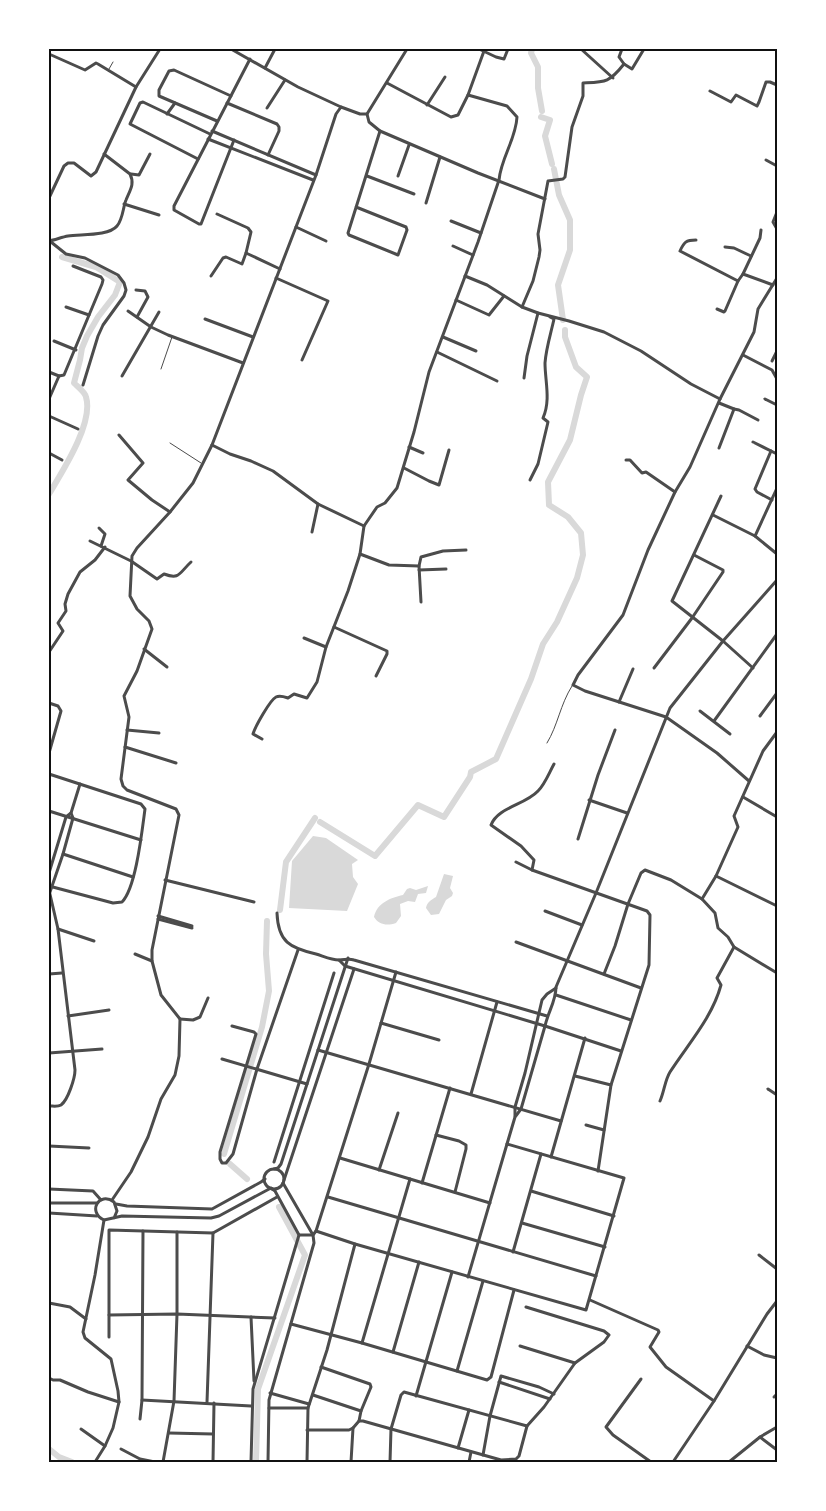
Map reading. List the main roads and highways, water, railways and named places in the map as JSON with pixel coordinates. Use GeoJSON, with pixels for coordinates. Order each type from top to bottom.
{"type":"FeatureCollection","features":[{"type":"Feature","properties":{"kind":"waterway"},"geometry":{"type":"LineString","coordinates":[[532,49],[531,53],[538,67],[538,88],[542,111]]}},
{"type":"Feature","properties":{"kind":"waterway"},"geometry":{"type":"LineString","coordinates":[[541,117],[550,120],[545,136],[552,164]]}},
{"type":"Feature","properties":{"kind":"waterway"},"geometry":{"type":"LineString","coordinates":[[554,169],[559,195],[570,220],[570,250],[558,285],[563,320]]}},
{"type":"Feature","properties":{"kind":"waterway"},"geometry":{"type":"LineString","coordinates":[[49,494],[75,447],[85,420],[86,397],[83,391],[74,383],[82,348],[98,317],[115,295],[120,282],[96,267],[62,257]]}},
{"type":"Feature","properties":{"kind":"waterway"},"geometry":{"type":"LineString","coordinates":[[320,822],[375,856],[418,805],[444,817],[470,777],[471,772],[496,759],[531,679],[543,644],[557,622],[577,578],[583,555],[581,533],[568,517],[549,505],[548,482],[570,440],[587,377],[576,367],[565,337],[565,330]]}},
{"type":"Feature","properties":{"kind":"waterway"},"geometry":{"type":"LineString","coordinates":[[280,910],[286,862],[315,818]]}},
{"type":"Feature","properties":{"kind":"waterway"},"geometry":{"type":"LineString","coordinates":[[224,1154],[262,1027],[269,991],[266,954],[267,921]]}},
{"type":"Feature","properties":{"kind":"waterway"},"geometry":{"type":"LineString","coordinates":[[230,1164],[247,1179]]}},
{"type":"Feature","properties":{"kind":"waterway"},"geometry":{"type":"LineString","coordinates":[[256,1462],[258,1389],[305,1255],[279,1207]]}},
{"type":"Feature","properties":{"kind":"waterway"},"geometry":{"type":"LineString","coordinates":[[49,1449],[59,1457],[72,1462]]}}]}
